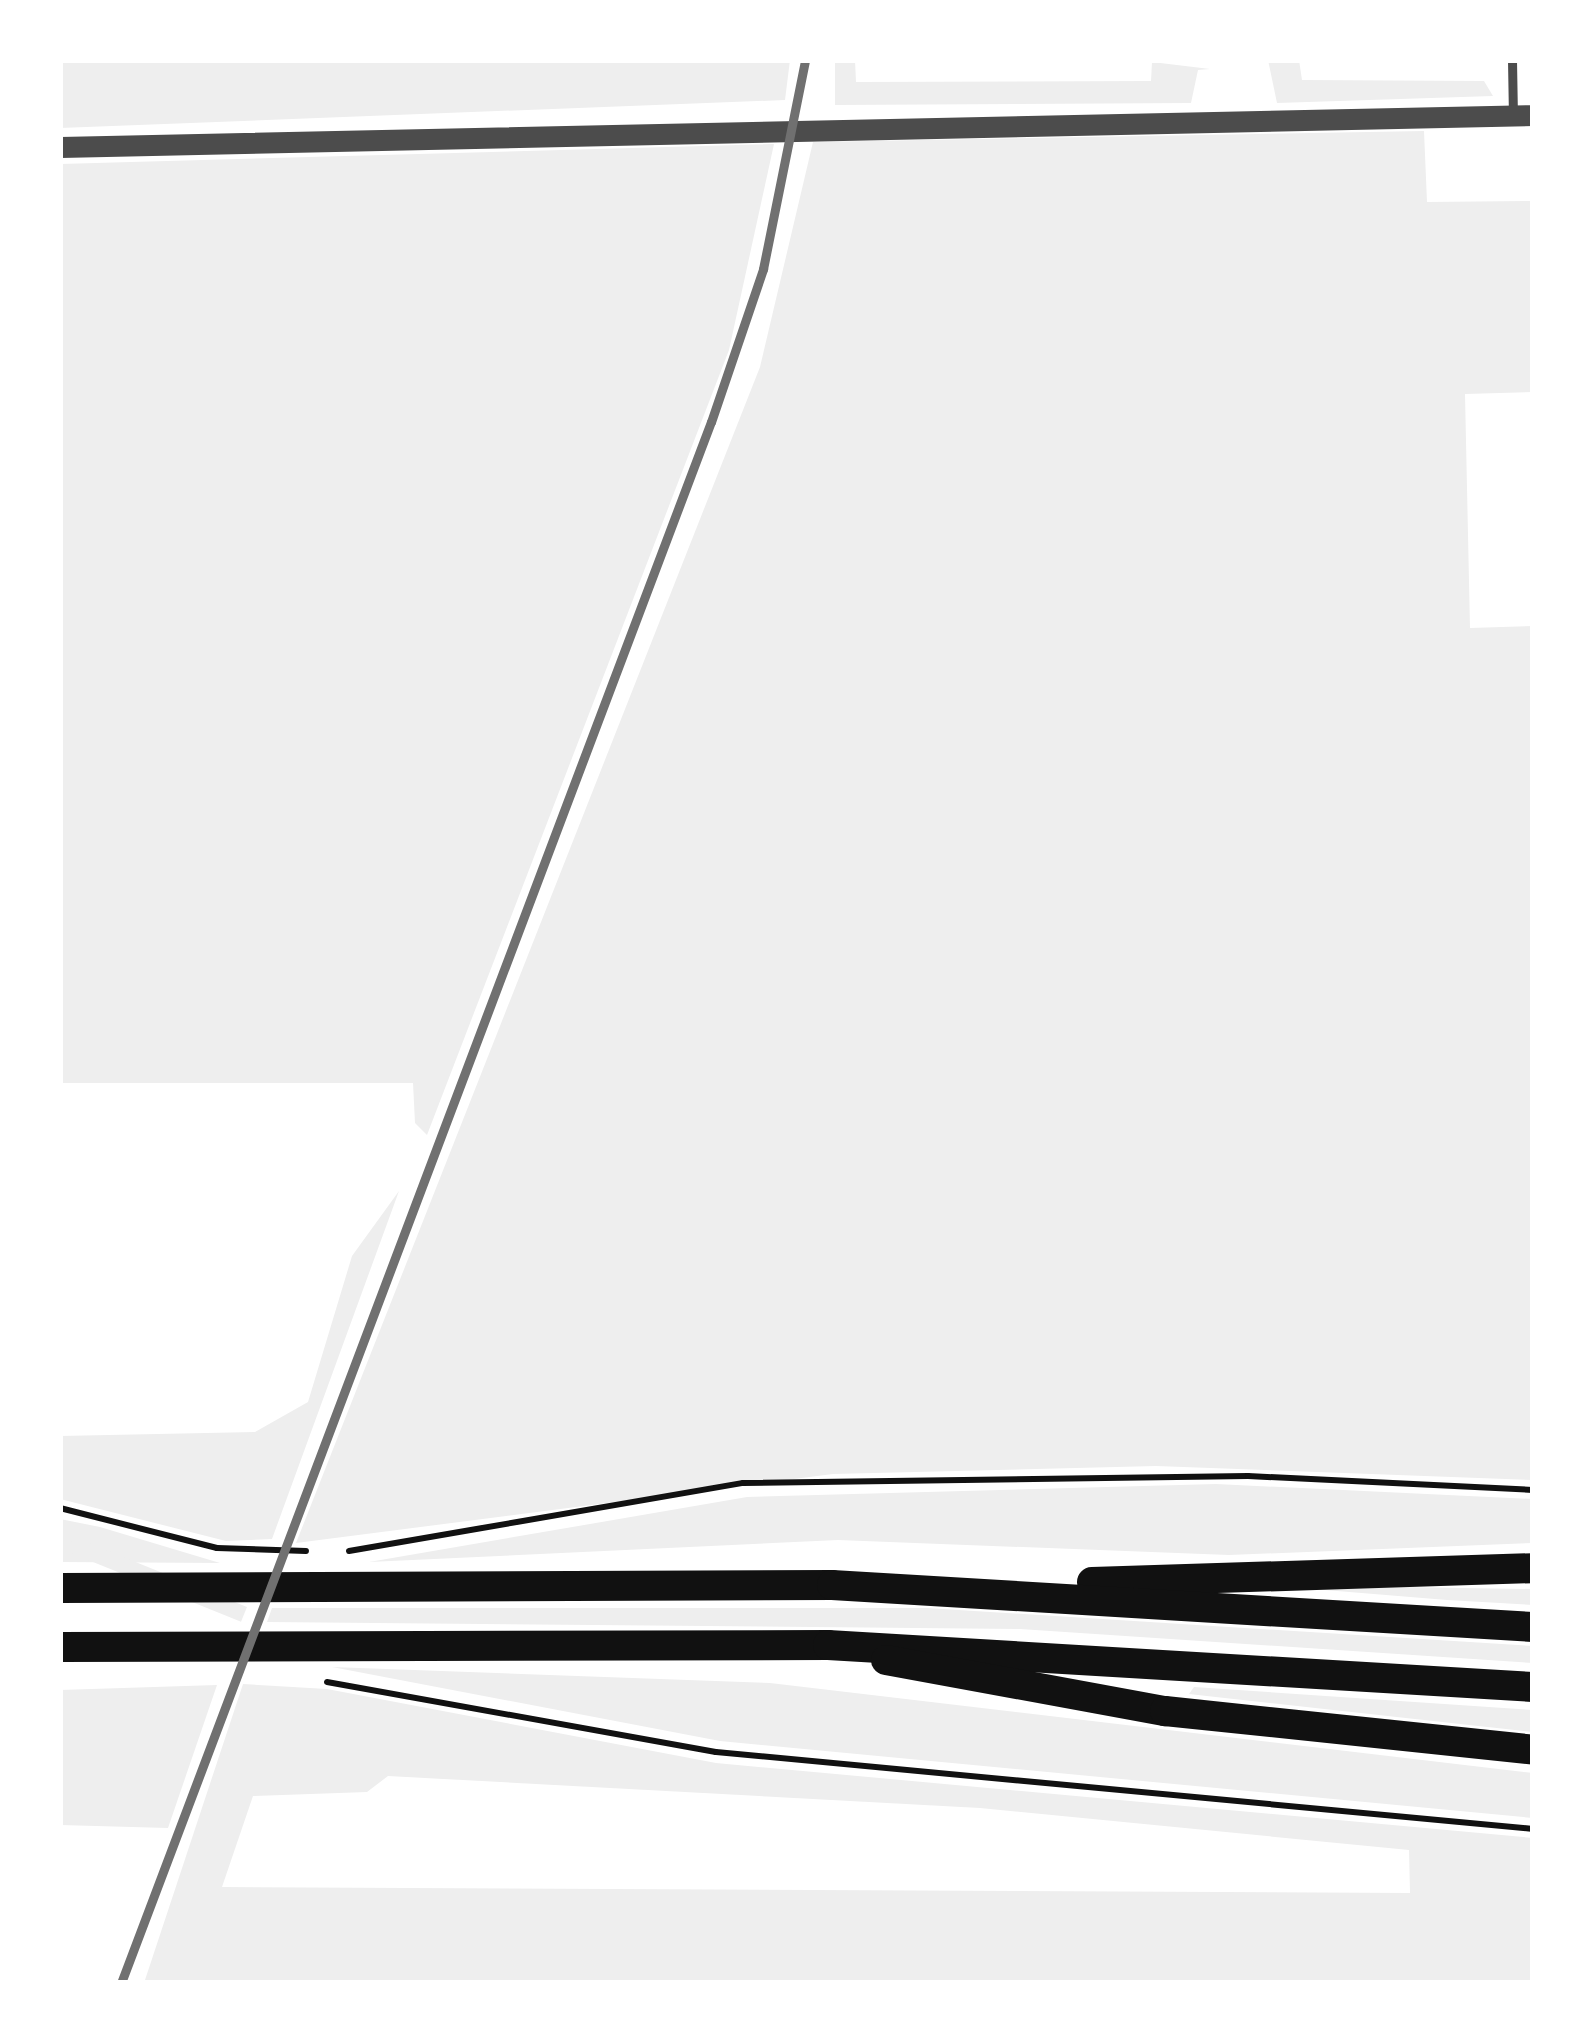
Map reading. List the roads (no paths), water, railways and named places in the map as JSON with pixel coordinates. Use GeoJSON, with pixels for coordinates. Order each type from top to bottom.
{"type":"FeatureCollection","features":[{"type":"Feature","properties":{"kind":"main road"},"geometry":{"type":"LineString","coordinates":[[1014,1591],[1212,1570],[1533,1568]]}},
{"type":"Feature","properties":{"kind":"main road"},"geometry":{"type":"LineString","coordinates":[[60,1588],[1014,1591],[1533,1627]]}},
{"type":"Feature","properties":{"kind":"main road"},"geometry":{"type":"LineString","coordinates":[[60,1647],[828,1645],[1533,1687]]}},
{"type":"Feature","properties":{"kind":"main road"},"geometry":{"type":"LineString","coordinates":[[828,1645],[1009,1689],[1533,1750]]}},
{"type":"Feature","properties":{"kind":"street"},"geometry":{"type":"LineString","coordinates":[[60,147],[1523,116]]}},
{"type":"Feature","properties":{"kind":"lane"},"geometry":{"type":"LineString","coordinates":[[1512,60],[1523,116]]}},
{"type":"Feature","properties":{"kind":"railway"},"geometry":{"type":"LineString","coordinates":[[121,1983],[711,422],[763,269],[805,60]]}}]}
